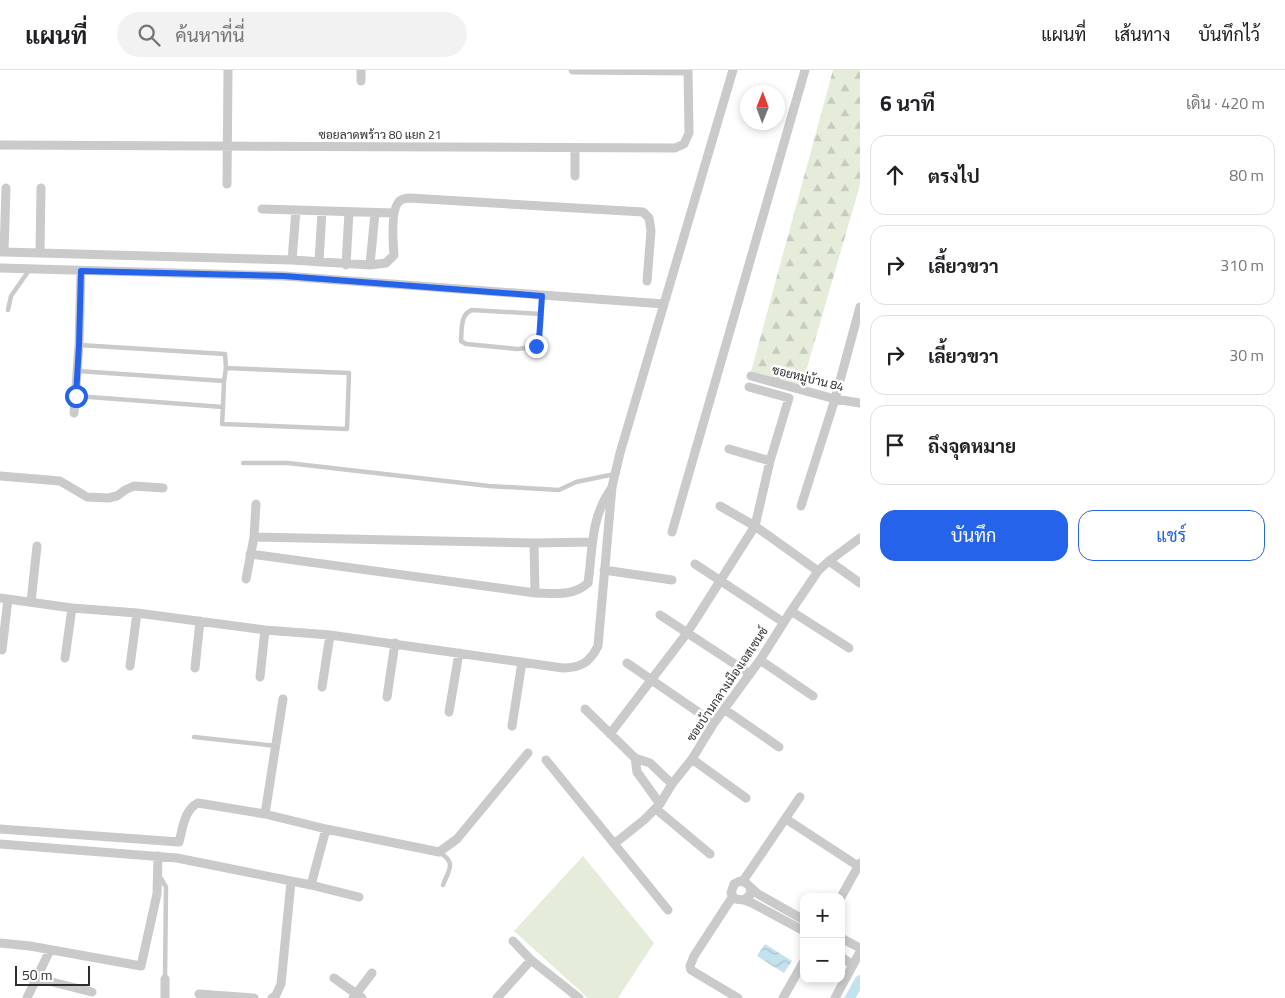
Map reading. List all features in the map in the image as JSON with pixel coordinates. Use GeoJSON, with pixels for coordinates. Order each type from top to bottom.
{"type":"FeatureCollection","features":[{"type":"Feature","properties":{"kind":"street"},"geometry":{"type":"LineString","coordinates":[[227,184],[228,70]]}},
{"type":"Feature","properties":{"kind":"street"},"geometry":{"type":"LineString","coordinates":[[361,70],[361,81]]}},
{"type":"Feature","properties":{"kind":"street"},"geometry":{"type":"LineString","coordinates":[[573,70],[688,70]]}},
{"type":"Feature","properties":{"kind":"street","name":"ซอยลาดพร้าว 80 แยก 21"},"geometry":{"type":"LineString","coordinates":[[0,144],[675,148],[684,144],[689,133],[688,70]]}},
{"type":"Feature","properties":{"kind":"street"},"geometry":{"type":"LineString","coordinates":[[2,650],[4,598],[72,608],[137,613],[265,630],[395,643],[562,668],[574,668],[592,657],[598,646],[612,488],[620,453],[733,70]]}},
{"type":"Feature","properties":{"kind":"street"},"geometry":{"type":"LineString","coordinates":[[672,532],[806,70]]}},
{"type":"Feature","properties":{"kind":"street"},"geometry":{"type":"LineString","coordinates":[[575,176],[576,148]]}},
{"type":"Feature","properties":{"kind":"street"},"geometry":{"type":"LineString","coordinates":[[6,188],[2,252],[292,260],[370,265],[386,263],[394,255],[394,213],[401,199],[642,212],[649,218],[651,231],[647,281]]}},
{"type":"Feature","properties":{"kind":"street"},"geometry":{"type":"LineString","coordinates":[[40,253],[42,188]]}},
{"type":"Feature","properties":{"kind":"street"},"geometry":{"type":"LineString","coordinates":[[262,209],[394,213]]}},
{"type":"Feature","properties":{"kind":"street"},"geometry":{"type":"LineString","coordinates":[[292,260],[296,210]]}},
{"type":"Feature","properties":{"kind":"street"},"geometry":{"type":"LineString","coordinates":[[319,262],[322,211]]}},
{"type":"Feature","properties":{"kind":"street"},"geometry":{"type":"LineString","coordinates":[[346,264],[349,212]]}},
{"type":"Feature","properties":{"kind":"street"},"geometry":{"type":"LineString","coordinates":[[370,265],[375,212]]}},
{"type":"Feature","properties":{"kind":"street"},"geometry":{"type":"LineString","coordinates":[[0,268],[284,276],[664,304]]}},
{"type":"Feature","properties":{"kind":"street"},"geometry":{"type":"LineString","coordinates":[[74,414],[78,371],[81,271]]}},
{"type":"Feature","properties":{"kind":"street"},"geometry":{"type":"LineString","coordinates":[[801,506],[835,399],[860,307]]}},
{"type":"Feature","properties":{"kind":"street","name":"ซอยหมู่บ้าน 84"},"geometry":{"type":"LineString","coordinates":[[751,376],[835,399],[860,403]]}},
{"type":"Feature","properties":{"kind":"street"},"geometry":{"type":"LineString","coordinates":[[610,734],[687,633],[755,526],[770,461],[789,398],[749,387]]}},
{"type":"Feature","properties":{"kind":"street"},"geometry":{"type":"LineString","coordinates":[[729,448],[770,461]]}},
{"type":"Feature","properties":{"kind":"street"},"geometry":{"type":"LineString","coordinates":[[0,476],[60,481],[87,497],[108,498],[117,496],[124,490],[134,486],[163,488]]}},
{"type":"Feature","properties":{"kind":"street"},"geometry":{"type":"LineString","coordinates":[[250,554],[535,593],[572,593],[582,589],[588,583],[597,514],[603,500],[612,488]]}},
{"type":"Feature","properties":{"kind":"street"},"geometry":{"type":"LineString","coordinates":[[246,579],[254,537],[256,504]]}},
{"type":"Feature","properties":{"kind":"street"},"geometry":{"type":"LineString","coordinates":[[720,506],[755,526],[818,571]]}},
{"type":"Feature","properties":{"kind":"street"},"geometry":{"type":"LineString","coordinates":[[254,537],[534,543],[592,542]]}},
{"type":"Feature","properties":{"kind":"street","name":"ซอยบ้านกลางเมืองเอสเซนซ์"},"geometry":{"type":"LineString","coordinates":[[614,844],[658,807],[672,784],[692,759],[714,723],[760,660],[818,571],[860,538]]}},
{"type":"Feature","properties":{"kind":"street"},"geometry":{"type":"LineString","coordinates":[[534,543],[535,593]]}},
{"type":"Feature","properties":{"kind":"street"},"geometry":{"type":"LineString","coordinates":[[31,602],[37,546]]}},
{"type":"Feature","properties":{"kind":"street"},"geometry":{"type":"LineString","coordinates":[[829,561],[860,583]]}},
{"type":"Feature","properties":{"kind":"street"},"geometry":{"type":"LineString","coordinates":[[695,564],[783,622]]}},
{"type":"Feature","properties":{"kind":"street"},"geometry":{"type":"LineString","coordinates":[[604,570],[672,580]]}},
{"type":"Feature","properties":{"kind":"street"},"geometry":{"type":"LineString","coordinates":[[65,658],[72,608]]}},
{"type":"Feature","properties":{"kind":"street"},"geometry":{"type":"LineString","coordinates":[[791,611],[849,648]]}},
{"type":"Feature","properties":{"kind":"street"},"geometry":{"type":"LineString","coordinates":[[130,666],[137,613]]}},
{"type":"Feature","properties":{"kind":"street"},"geometry":{"type":"LineString","coordinates":[[660,615],[750,674]]}},
{"type":"Feature","properties":{"kind":"street"},"geometry":{"type":"LineString","coordinates":[[195,668],[200,621]]}},
{"type":"Feature","properties":{"kind":"street"},"geometry":{"type":"LineString","coordinates":[[260,677],[265,630]]}},
{"type":"Feature","properties":{"kind":"street"},"geometry":{"type":"LineString","coordinates":[[322,687],[330,635]]}},
{"type":"Feature","properties":{"kind":"street"},"geometry":{"type":"LineString","coordinates":[[387,697],[395,643]]}},
{"type":"Feature","properties":{"kind":"street"},"geometry":{"type":"LineString","coordinates":[[449,712],[459,653]]}},
{"type":"Feature","properties":{"kind":"street"},"geometry":{"type":"LineString","coordinates":[[760,660],[814,696]]}},
{"type":"Feature","properties":{"kind":"street"},"geometry":{"type":"LineString","coordinates":[[512,726],[522,662]]}},
{"type":"Feature","properties":{"kind":"street"},"geometry":{"type":"LineString","coordinates":[[627,663],[714,723]]}},
{"type":"Feature","properties":{"kind":"street"},"geometry":{"type":"LineString","coordinates":[[265,814],[283,699]]}},
{"type":"Feature","properties":{"kind":"street"},"geometry":{"type":"LineString","coordinates":[[585,709],[635,758],[650,764],[672,784]]}},
{"type":"Feature","properties":{"kind":"street"},"geometry":{"type":"LineString","coordinates":[[724,709],[780,747]]}},
{"type":"Feature","properties":{"kind":"street"},"geometry":{"type":"LineString","coordinates":[[177,858],[187,813],[191,807],[198,804],[265,814],[326,829],[439,852],[457,839],[528,753]]}},
{"type":"Feature","properties":{"kind":"street"},"geometry":{"type":"LineString","coordinates":[[635,758],[637,772],[658,807],[710,854]]}},
{"type":"Feature","properties":{"kind":"street"},"geometry":{"type":"LineString","coordinates":[[692,759],[746,798]]}},
{"type":"Feature","properties":{"kind":"street"},"geometry":{"type":"LineString","coordinates":[[546,760],[668,910]]}},
{"type":"Feature","properties":{"kind":"street"},"geometry":{"type":"LineString","coordinates":[[747,884],[800,797]]}},
{"type":"Feature","properties":{"kind":"street"},"geometry":{"type":"LineString","coordinates":[[786,819],[859,865],[842,893]]}},
{"type":"Feature","properties":{"kind":"street"},"geometry":{"type":"LineString","coordinates":[[0,829],[180,842]]}},
{"type":"Feature","properties":{"kind":"street"},"geometry":{"type":"LineString","coordinates":[[311,885],[326,829]]}},
{"type":"Feature","properties":{"kind":"street"},"geometry":{"type":"LineString","coordinates":[[0,844],[177,858],[311,885],[359,897]]}},
{"type":"Feature","properties":{"kind":"street"},"geometry":{"type":"LineString","coordinates":[[0,943],[141,966],[157,894],[158,856]]}},
{"type":"Feature","properties":{"kind":"street"},"geometry":{"type":"LineString","coordinates":[[272,998],[276,995],[282,984],[291,882]]}},
{"type":"Feature","properties":{"kind":"street"},"geometry":{"type":"LineString","coordinates":[[738,998],[691,970],[690,966],[694,956],[733,896],[732,887],[737,882],[747,884],[758,894],[800,918]]}},
{"type":"Feature","properties":{"kind":"street"},"geometry":{"type":"LineString","coordinates":[[744,900],[751,894],[747,884]]}},
{"type":"Feature","properties":{"kind":"street"},"geometry":{"type":"LineString","coordinates":[[733,896],[738,900],[752,903],[800,930]]}},
{"type":"Feature","properties":{"kind":"street"},"geometry":{"type":"LineString","coordinates":[[514,941],[531,960],[579,998]]}},
{"type":"Feature","properties":{"kind":"street"},"geometry":{"type":"LineString","coordinates":[[835,998],[860,950],[845,941]]}},
{"type":"Feature","properties":{"kind":"street"},"geometry":{"type":"LineString","coordinates":[[27,998],[50,950]]}},
{"type":"Feature","properties":{"kind":"street"},"geometry":{"type":"LineString","coordinates":[[497,998],[531,960]]}},
{"type":"Feature","properties":{"kind":"street"},"geometry":{"type":"LineString","coordinates":[[845,960],[853,965]]}},
{"type":"Feature","properties":{"kind":"street"},"geometry":{"type":"LineString","coordinates":[[783,998],[800,968]]}},
{"type":"Feature","properties":{"kind":"street"},"geometry":{"type":"LineString","coordinates":[[334,978],[357,997],[372,973]]}},
{"type":"Feature","properties":{"kind":"street"},"geometry":{"type":"LineString","coordinates":[[36,978],[92,992]]}},
{"type":"Feature","properties":{"kind":"street"},"geometry":{"type":"LineString","coordinates":[[164,998],[165,979]]}},
{"type":"Feature","properties":{"kind":"street"},"geometry":{"type":"LineString","coordinates":[[199,994],[254,998]]}},
{"type":"Feature","properties":{"kind":"lane"},"geometry":{"type":"LineString","coordinates":[[8,310],[11,296],[30,269]]}},
{"type":"Feature","properties":{"kind":"lane"},"geometry":{"type":"LineString","coordinates":[[541,314],[472,310],[464,316],[461,341],[466,344],[517,349],[532,348],[538,344],[539,340],[541,314],[542,296]]}},
{"type":"Feature","properties":{"kind":"lane"},"geometry":{"type":"LineString","coordinates":[[79,345],[225,354],[226,368],[222,424],[347,429],[349,373],[226,368]]}},
{"type":"Feature","properties":{"kind":"lane"},"geometry":{"type":"LineString","coordinates":[[78,371],[224,381]]}},
{"type":"Feature","properties":{"kind":"lane"},"geometry":{"type":"LineString","coordinates":[[76,396],[222,408]]}},
{"type":"Feature","properties":{"kind":"lane"},"geometry":{"type":"LineString","coordinates":[[243,462],[288,463],[489,486],[559,490],[576,482],[615,474]]}},
{"type":"Feature","properties":{"kind":"lane"},"geometry":{"type":"LineString","coordinates":[[194,737],[276,746]]}},
{"type":"Feature","properties":{"kind":"lane"},"geometry":{"type":"LineString","coordinates":[[439,852],[447,857],[450,863],[450,870],[443,885]]}},
{"type":"Feature","properties":{"kind":"lane"},"geometry":{"type":"LineString","coordinates":[[158,874],[166,887],[165,979]]}},
{"type":"Feature","properties":{"kind":"green space"},"geometry":{"type":"Polygon","coordinates":[[[833,70],[860,70],[860,185],[800,392],[749,379],[833,70]]]}},
{"type":"Feature","properties":{"kind":"green space"},"geometry":{"type":"Polygon","coordinates":[[[583,856],[654,943],[618,998],[588,998],[514,931],[583,856]]]}},
{"type":"Feature","properties":{"kind":"water"},"geometry":{"type":"Polygon","coordinates":[[[765,944],[792,961],[784,973],[757,956],[765,944]]]}},
{"type":"Feature","properties":{"kind":"waterway"},"geometry":{"type":"LineString","coordinates":[[850,998],[860,980]]}},
{"type":"Feature","properties":{"kind":"route"},"geometry":{"type":"LineString","coordinates":[[76,396],[81,271],[284,276],[542,296],[539,340],[536,346]]}}]}
